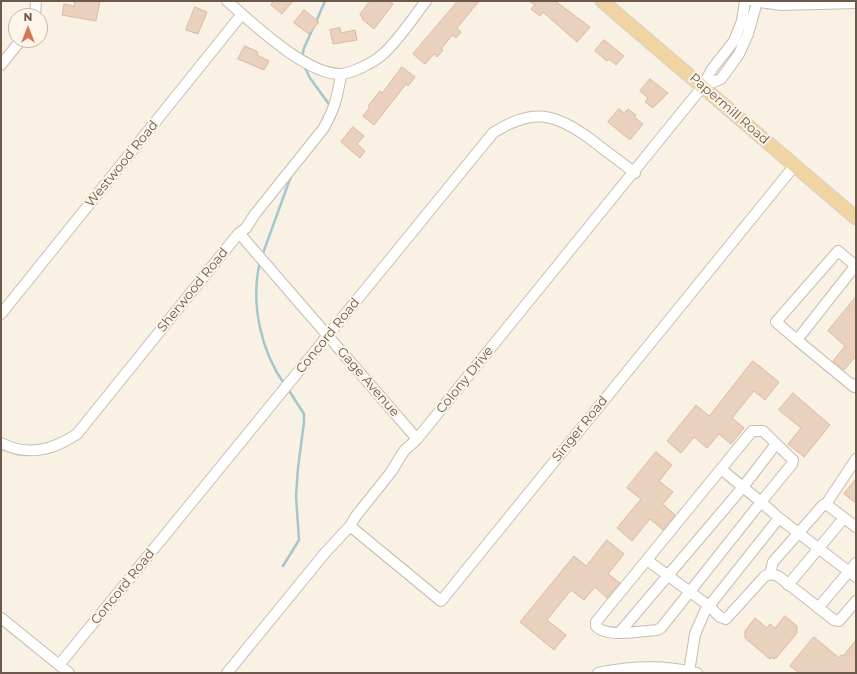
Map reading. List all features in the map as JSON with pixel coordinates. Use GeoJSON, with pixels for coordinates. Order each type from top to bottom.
{"type":"FeatureCollection","features":[{"type":"Feature","properties":{"kind":"main road","name":"Papermill Road"},"geometry":{"type":"LineString","coordinates":[[602,1],[856,218]]}},
{"type":"Feature","properties":{"kind":"street"},"geometry":{"type":"LineString","coordinates":[[227,1],[303,62],[321,70],[341,74],[362,67],[381,56],[426,1]]}},
{"type":"Feature","properties":{"kind":"street","name":"Colony Drive"},"geometry":{"type":"LineString","coordinates":[[227,673],[325,554],[350,526],[356,516],[393,469],[404,451],[417,439],[703,86],[712,69],[734,41],[742,21],[745,1]]}},
{"type":"Feature","properties":{"kind":"street"},"geometry":{"type":"LineString","coordinates":[[755,2],[781,5],[856,3]]}},
{"type":"Feature","properties":{"kind":"street","name":"Colony Drive"},"geometry":{"type":"LineString","coordinates":[[703,86],[721,79],[739,54],[748,34],[755,2]]}},
{"type":"Feature","properties":{"kind":"street","name":"Westwood Road"},"geometry":{"type":"LineString","coordinates":[[1,314],[242,14]]}},
{"type":"Feature","properties":{"kind":"street"},"geometry":{"type":"LineString","coordinates":[[1,65],[14,48]]}},
{"type":"Feature","properties":{"kind":"street","name":"Sherwood Road"},"geometry":{"type":"LineString","coordinates":[[1,443],[14,448],[36,451],[57,446],[77,434],[239,234],[246,228],[255,214],[323,129],[332,114],[337,101],[341,74]]}},
{"type":"Feature","properties":{"kind":"street","name":"Concord Road"},"geometry":{"type":"LineString","coordinates":[[59,665],[328,336],[479,148],[493,133],[507,124],[530,116],[558,119],[575,128],[634,173]]}},
{"type":"Feature","properties":{"kind":"street","name":"Singer Road"},"geometry":{"type":"LineString","coordinates":[[350,526],[441,601],[795,165]]}},
{"type":"Feature","properties":{"kind":"street","name":"Gage Avenue"},"geometry":{"type":"LineString","coordinates":[[239,234],[417,439]]}},
{"type":"Feature","properties":{"kind":"street"},"geometry":{"type":"LineString","coordinates":[[797,340],[856,265],[838,251],[776,322],[797,340],[854,387],[856,384]]}},
{"type":"Feature","properties":{"kind":"street"},"geometry":{"type":"LineString","coordinates":[[752,431],[763,432],[776,444],[793,460],[792,464],[660,628],[657,630],[610,633],[599,629],[596,626],[596,622],[752,431]]}},
{"type":"Feature","properties":{"kind":"street"},"geometry":{"type":"LineString","coordinates":[[620,632],[743,487],[776,444]]}},
{"type":"Feature","properties":{"kind":"street"},"geometry":{"type":"LineString","coordinates":[[770,574],[773,562],[823,505],[826,504],[856,459]]}},
{"type":"Feature","properties":{"kind":"street"},"geometry":{"type":"LineString","coordinates":[[721,469],[779,518],[852,574]]}},
{"type":"Feature","properties":{"kind":"street"},"geometry":{"type":"LineString","coordinates":[[826,504],[856,527]]}},
{"type":"Feature","properties":{"kind":"street"},"geometry":{"type":"LineString","coordinates":[[598,673],[630,668],[658,671],[693,672],[698,624],[709,606],[779,518]]}},
{"type":"Feature","properties":{"kind":"street"},"geometry":{"type":"LineString","coordinates":[[788,585],[844,518]]}},
{"type":"Feature","properties":{"kind":"street"},"geometry":{"type":"LineString","coordinates":[[647,560],[709,606],[720,617],[726,619],[765,576],[770,574],[778,576],[818,608],[839,622],[856,601]]}},
{"type":"Feature","properties":{"kind":"street"},"geometry":{"type":"LineString","coordinates":[[818,608],[852,574],[856,562]]}},
{"type":"Feature","properties":{"kind":"street"},"geometry":{"type":"LineString","coordinates":[[1,618],[69,673]]}},
{"type":"Feature","properties":{"kind":"building"},"geometry":{"type":"Polygon","coordinates":[[[75,1],[100,1],[96,21],[62,15],[64,4],[74,6],[75,1]]]}},
{"type":"Feature","properties":{"kind":"building"},"geometry":{"type":"Polygon","coordinates":[[[274,1],[293,1],[282,14],[271,5],[274,1]]]}},
{"type":"Feature","properties":{"kind":"building"},"geometry":{"type":"Polygon","coordinates":[[[370,1],[389,1],[393,4],[374,29],[362,19],[363,18],[360,15],[370,1]]]}},
{"type":"Feature","properties":{"kind":"building"},"geometry":{"type":"Polygon","coordinates":[[[458,1],[479,1],[457,28],[461,32],[456,38],[452,35],[441,49],[443,50],[437,57],[434,54],[425,64],[413,54],[458,1]]]}},
{"type":"Feature","properties":{"kind":"building"},"geometry":{"type":"Polygon","coordinates":[[[529,1],[555,1],[590,27],[577,42],[543,12],[540,16],[531,9],[535,5],[529,1]]]}},
{"type":"Feature","properties":{"kind":"building"},"geometry":{"type":"Polygon","coordinates":[[[195,7],[207,12],[198,34],[186,30],[195,7]]]}},
{"type":"Feature","properties":{"kind":"building"},"geometry":{"type":"Polygon","coordinates":[[[304,10],[319,22],[309,34],[294,23],[304,10]]]}},
{"type":"Feature","properties":{"kind":"building"},"geometry":{"type":"Polygon","coordinates":[[[340,28],[341,33],[355,30],[357,40],[333,44],[330,30],[340,28]]]}},
{"type":"Feature","properties":{"kind":"building"},"geometry":{"type":"Polygon","coordinates":[[[604,40],[624,56],[616,65],[609,59],[607,61],[595,51],[604,40]]]}},
{"type":"Feature","properties":{"kind":"building"},"geometry":{"type":"Polygon","coordinates":[[[245,46],[258,52],[257,55],[269,61],[264,70],[238,59],[245,46]]]}},
{"type":"Feature","properties":{"kind":"building"},"geometry":{"type":"Polygon","coordinates":[[[402,67],[415,77],[408,86],[406,84],[374,125],[363,116],[370,107],[368,106],[380,91],[382,93],[402,67]]]}},
{"type":"Feature","properties":{"kind":"building"},"geometry":{"type":"Polygon","coordinates":[[[650,79],[668,93],[653,108],[645,102],[648,98],[640,91],[650,79]]]}},
{"type":"Feature","properties":{"kind":"building"},"geometry":{"type":"Polygon","coordinates":[[[619,109],[624,113],[628,109],[636,115],[634,117],[643,124],[630,140],[608,122],[619,109]]]}},
{"type":"Feature","properties":{"kind":"building"},"geometry":{"type":"Polygon","coordinates":[[[353,127],[364,136],[357,144],[365,151],[360,158],[341,142],[353,127]]]}},
{"type":"Feature","properties":{"kind":"building"},"geometry":{"type":"Polygon","coordinates":[[[856,297],[856,356],[844,370],[833,361],[845,346],[828,331],[856,297]]]}},
{"type":"Feature","properties":{"kind":"building"},"geometry":{"type":"Polygon","coordinates":[[[753,361],[779,382],[765,400],[754,391],[732,418],[744,428],[731,444],[719,434],[707,448],[694,437],[681,453],[667,441],[696,405],[709,416],[753,361]]]}},
{"type":"Feature","properties":{"kind":"building"},"geometry":{"type":"Polygon","coordinates":[[[793,393],[830,425],[804,457],[788,444],[801,428],[779,410],[793,393]]]}},
{"type":"Feature","properties":{"kind":"building"},"geometry":{"type":"Polygon","coordinates":[[[656,452],[672,465],[659,481],[673,492],[663,504],[675,515],[663,530],[650,519],[632,541],[617,528],[641,499],[627,488],[656,452]]]}},
{"type":"Feature","properties":{"kind":"building"},"geometry":{"type":"Polygon","coordinates":[[[856,479],[856,503],[844,494],[856,479]]]}},
{"type":"Feature","properties":{"kind":"building"},"geometry":{"type":"Polygon","coordinates":[[[607,540],[624,554],[608,574],[620,583],[607,598],[595,587],[584,600],[571,590],[547,620],[566,635],[554,650],[520,622],[574,556],[586,566],[607,540]]]}},
{"type":"Feature","properties":{"kind":"building"},"geometry":{"type":"Polygon","coordinates":[[[785,616],[797,626],[797,633],[774,659],[772,657],[770,659],[745,638],[745,631],[755,618],[767,628],[770,624],[775,628],[785,616]]]}},
{"type":"Feature","properties":{"kind":"building"},"geometry":{"type":"Polygon","coordinates":[[[814,637],[839,658],[841,655],[843,656],[856,640],[856,673],[799,673],[790,666],[814,637]]]}},
{"type":"Feature","properties":{"kind":"waterway"},"geometry":{"type":"LineString","coordinates":[[316,22],[325,1]]}},
{"type":"Feature","properties":{"kind":"waterway"},"geometry":{"type":"LineString","coordinates":[[302,57],[304,48],[314,26]]}},
{"type":"Feature","properties":{"kind":"waterway"},"geometry":{"type":"LineString","coordinates":[[304,66],[310,78],[331,107]]}},
{"type":"Feature","properties":{"kind":"waterway"},"geometry":{"type":"LineString","coordinates":[[262,256],[291,176]]}},
{"type":"Feature","properties":{"kind":"waterway"},"geometry":{"type":"LineString","coordinates":[[260,262],[256,294],[260,326],[270,358],[285,385]]}},
{"type":"Feature","properties":{"kind":"waterway"},"geometry":{"type":"LineString","coordinates":[[283,566],[299,540],[296,496],[304,422],[304,414],[288,389]]}}]}
